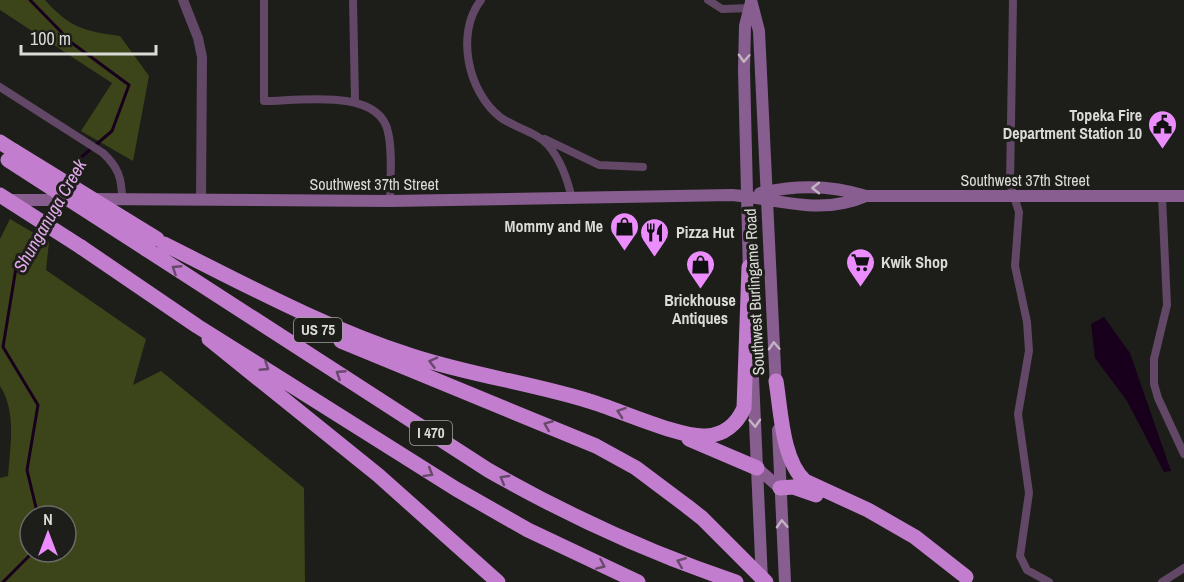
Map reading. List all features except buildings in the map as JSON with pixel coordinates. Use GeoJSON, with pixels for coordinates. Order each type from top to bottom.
{"type":"FeatureCollection","features":[{"type":"Feature","properties":{"kind":"highway"},"geometry":{"type":"LineString","coordinates":[[0,142],[7,155]]}},
{"type":"Feature","properties":{"kind":"highway","name":"I 470"},"geometry":{"type":"LineString","coordinates":[[7,155],[156,244],[479,464],[529,493],[643,547],[736,582]]}},
{"type":"Feature","properties":{"kind":"highway","name":"I 470"},"geometry":{"type":"LineString","coordinates":[[0,195],[197,326],[456,489],[528,530],[638,582]]}},
{"type":"Feature","properties":{"kind":"highway"},"geometry":{"type":"LineString","coordinates":[[156,244],[340,331],[413,357],[588,400],[676,431],[757,468]]}},
{"type":"Feature","properties":{"kind":"highway","name":"US 75"},"geometry":{"type":"LineString","coordinates":[[156,244],[240,291],[330,336],[596,446],[636,468],[711,526],[764,582]]}},
{"type":"Feature","properties":{"kind":"highway"},"geometry":{"type":"LineString","coordinates":[[676,431],[708,436],[723,432],[741,415],[745,396],[744,337],[749,267]]}},
{"type":"Feature","properties":{"kind":"highway"},"geometry":{"type":"LineString","coordinates":[[197,326],[218,348],[354,456],[498,582]]}},
{"type":"Feature","properties":{"kind":"highway"},"geometry":{"type":"LineString","coordinates":[[776,381],[788,455],[797,474],[805,481],[868,510],[915,537],[971,580]]}},
{"type":"Feature","properties":{"kind":"highway"},"geometry":{"type":"LineString","coordinates":[[354,456],[486,582]]}},
{"type":"Feature","properties":{"kind":"highway"},"geometry":{"type":"LineString","coordinates":[[780,488],[800,489],[856,512],[971,580]]}},
{"type":"Feature","properties":{"kind":"main road","name":"Southwest Burlingame Road"},"geometry":{"type":"LineString","coordinates":[[751,3],[759,31],[785,582]]}},
{"type":"Feature","properties":{"kind":"main road","name":"Southwest Burlingame Road"},"geometry":{"type":"LineString","coordinates":[[751,3],[745,26],[744,70],[749,267],[759,515],[764,582]]}},
{"type":"Feature","properties":{"kind":"main road","name":"Southwest 37th Street"},"geometry":{"type":"LineString","coordinates":[[766,196],[780,188],[841,188],[866,196],[1184,196]]}},
{"type":"Feature","properties":{"kind":"main road","name":"Southwest 37th Street"},"geometry":{"type":"LineString","coordinates":[[0,201],[201,199],[390,201],[766,196],[786,205],[846,205],[866,196]]}},
{"type":"Feature","properties":{"kind":"main road"},"geometry":{"type":"LineString","coordinates":[[757,468],[780,488],[765,498],[759,515]]}},
{"type":"Feature","properties":{"kind":"street"},"geometry":{"type":"LineString","coordinates":[[183,0],[198,38],[202,57],[201,199]]}},
{"type":"Feature","properties":{"kind":"street"},"geometry":{"type":"LineString","coordinates":[[264,0],[264,101],[355,101],[370,107],[379,114],[387,129],[390,201]]}},
{"type":"Feature","properties":{"kind":"street"},"geometry":{"type":"LineString","coordinates":[[353,0],[355,101]]}},
{"type":"Feature","properties":{"kind":"street"},"geometry":{"type":"LineString","coordinates":[[481,0],[470,22],[466,41],[470,66],[479,91],[501,117],[599,165],[643,167]]}},
{"type":"Feature","properties":{"kind":"street"},"geometry":{"type":"LineString","coordinates":[[708,0],[722,9],[751,3]]}},
{"type":"Feature","properties":{"kind":"street"},"geometry":{"type":"LineString","coordinates":[[1013,0],[1010,184],[1019,212],[1015,266],[1027,322],[1029,351],[1018,414],[1028,477],[1020,551],[1022,564],[1030,573],[1049,582]]}},
{"type":"Feature","properties":{"kind":"street"},"geometry":{"type":"LineString","coordinates":[[0,87],[103,153],[115,165],[119,174],[122,199]]}},
{"type":"Feature","properties":{"kind":"street"},"geometry":{"type":"LineString","coordinates":[[539,136],[555,156],[572,199]]}},
{"type":"Feature","properties":{"kind":"street"},"geometry":{"type":"LineString","coordinates":[[1162,196],[1167,305],[1166,317],[1154,359],[1154,384],[1184,454]]}},
{"type":"Feature","properties":{"kind":"street"},"geometry":{"type":"LineString","coordinates":[[1162,582],[1184,568]]}},
{"type":"Feature","properties":{"kind":"green space"},"geometry":{"type":"Polygon","coordinates":[[[0,0],[45,0],[62,17],[78,27],[120,36],[149,76],[133,161],[81,131],[112,83],[0,10],[0,0]]]}},
{"type":"Feature","properties":{"kind":"green space"},"geometry":{"type":"Polygon","coordinates":[[[10,219],[49,242],[46,270],[146,339],[133,385],[161,371],[304,488],[305,582],[0,582],[0,478],[8,476],[11,418],[0,386],[0,239],[10,219]]]}},
{"type":"Feature","properties":{"kind":"shaded area"},"geometry":{"type":"Polygon","coordinates":[[[1104,317],[1130,353],[1171,471],[1164,472],[1127,401],[1095,358],[1091,324],[1104,317]]]}},
{"type":"Feature","properties":{"kind":"waterway","name":"Shunganuga Creek"},"geometry":{"type":"LineString","coordinates":[[30,0],[72,43],[129,85],[112,131],[78,160],[68,178]]}},
{"type":"Feature","properties":{"kind":"waterway","name":"Shunganuga Creek"},"geometry":{"type":"LineString","coordinates":[[45,217],[52,205]]}},
{"type":"Feature","properties":{"kind":"waterway","name":"Shunganuga Creek"},"geometry":{"type":"LineString","coordinates":[[35,504],[27,470],[38,405],[3,347],[16,268],[41,225]]}},
{"type":"Feature","properties":{"kind":"waterway","name":"Shunganuga Creek"},"geometry":{"type":"LineString","coordinates":[[3,582],[21,564]]}},
{"type":"Feature","properties":{"kind":"place","name":"Topeka Fire Department Station 10"},"geometry":{"type":"Point","coordinates":[1163,150]}},
{"type":"Feature","properties":{"kind":"place","name":"Mommy and Me"},"geometry":{"type":"Point","coordinates":[624,252]}},
{"type":"Feature","properties":{"kind":"place","name":"Pizza Hut"},"geometry":{"type":"Point","coordinates":[655,258]}},
{"type":"Feature","properties":{"kind":"place","name":"Kwik Shop"},"geometry":{"type":"Point","coordinates":[860,288]}},
{"type":"Feature","properties":{"kind":"place","name":"Brickhouse Antiques"},"geometry":{"type":"Point","coordinates":[700,290]}}]}
